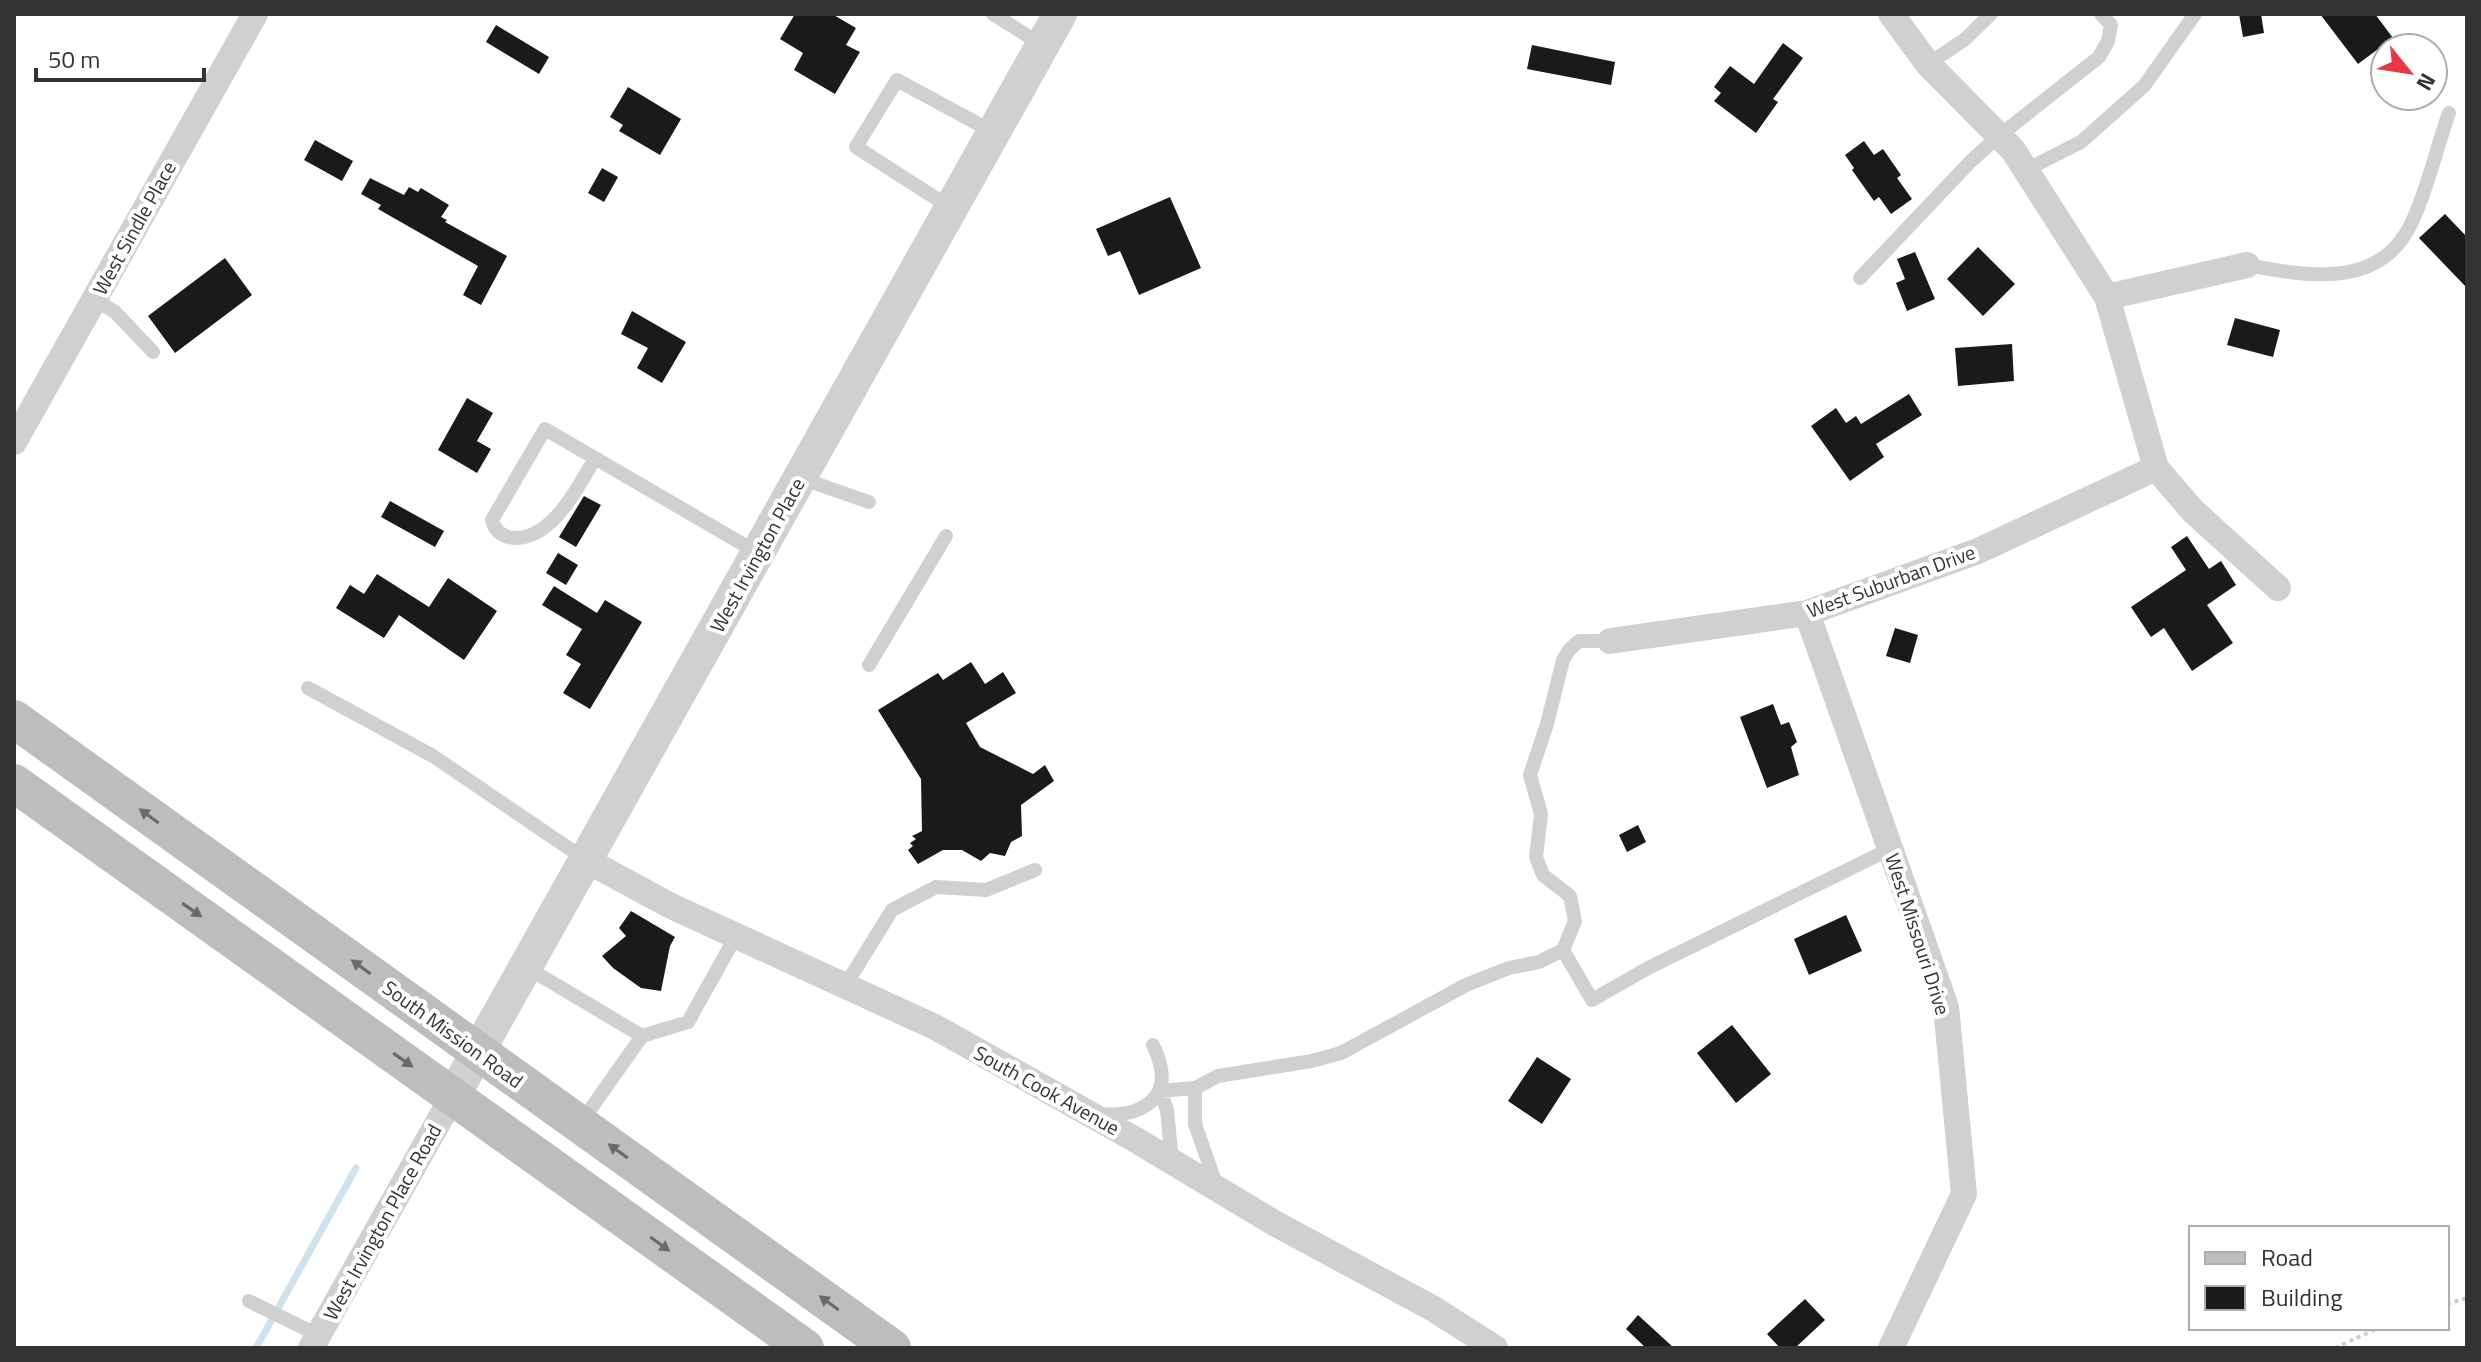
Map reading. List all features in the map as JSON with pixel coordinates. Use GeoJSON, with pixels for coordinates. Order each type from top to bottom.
{"type":"FeatureCollection","features":[{"type":"Feature","properties":{"kind":"main road","name":"South Mission Road"},"geometry":{"type":"LineString","coordinates":[[14,719],[892,1348]]}},
{"type":"Feature","properties":{"kind":"main road"},"geometry":{"type":"LineString","coordinates":[[14,783],[805,1348]]}},
{"type":"Feature","properties":{"kind":"street","name":"West Sindle Place"},"geometry":{"type":"LineString","coordinates":[[14,442],[255,14]]}},
{"type":"Feature","properties":{"kind":"street","name":"West Irvington Place"},"geometry":{"type":"LineString","coordinates":[[453,1096],[1060,14]]}},
{"type":"Feature","properties":{"kind":"street"},"geometry":{"type":"LineString","coordinates":[[1891,14],[1928,64],[2013,150],[2107,297],[2156,468],[2193,511],[2278,588]]}},
{"type":"Feature","properties":{"kind":"street"},"geometry":{"type":"LineString","coordinates":[[2107,297],[2247,265]]}},
{"type":"Feature","properties":{"kind":"street","name":"West Suburban Drive"},"geometry":{"type":"LineString","coordinates":[[1610,641],[1807,613],[1978,551],[2156,468]]}},
{"type":"Feature","properties":{"kind":"street","name":"West Missouri Drive"},"geometry":{"type":"LineString","coordinates":[[1807,613],[1946,1007],[1964,1194],[1891,1348]]}},
{"type":"Feature","properties":{"kind":"street","name":"South Cook Avenue"},"geometry":{"type":"LineString","coordinates":[[586,860],[671,906],[935,1027],[1276,1224],[1434,1309],[1495,1348]]}},
{"type":"Feature","properties":{"kind":"street","name":"West Irvington Place Road"},"geometry":{"type":"LineString","coordinates":[[314,1341],[453,1096]]}},
{"type":"Feature","properties":{"kind":"lane"},"geometry":{"type":"LineString","coordinates":[[993,14],[1042,45]]}},
{"type":"Feature","properties":{"kind":"lane"},"geometry":{"type":"LineString","coordinates":[[1928,64],[1964,40],[1991,14]]}},
{"type":"Feature","properties":{"kind":"lane"},"geometry":{"type":"LineString","coordinates":[[1860,278],[1971,161],[2099,57],[2108,41],[2111,25],[2101,14]]}},
{"type":"Feature","properties":{"kind":"lane"},"geometry":{"type":"LineString","coordinates":[[2026,170],[2081,142],[2144,86],[2195,14]]}},
{"type":"Feature","properties":{"kind":"lane"},"geometry":{"type":"LineString","coordinates":[[951,208],[856,147],[897,80],[993,132]]}},
{"type":"Feature","properties":{"kind":"lane"},"geometry":{"type":"LineString","coordinates":[[2247,265],[2291,273],[2333,275],[2358,271],[2380,261],[2398,245],[2411,225],[2449,113]]}},
{"type":"Feature","properties":{"kind":"lane"},"geometry":{"type":"LineString","coordinates":[[94,299],[115,312],[153,352]]}},
{"type":"Feature","properties":{"kind":"lane"},"geometry":{"type":"LineString","coordinates":[[595,458],[571,500],[537,532],[517,538],[501,535],[493,526],[492,520],[545,429],[595,458],[758,553]]}},
{"type":"Feature","properties":{"kind":"lane"},"geometry":{"type":"LineString","coordinates":[[800,478],[869,502]]}},
{"type":"Feature","properties":{"kind":"lane"},"geometry":{"type":"LineString","coordinates":[[869,665],[946,536]]}},
{"type":"Feature","properties":{"kind":"lane"},"geometry":{"type":"LineString","coordinates":[[1092,1115],[1134,1112],[1160,1091],[1195,1088],[1218,1076],[1312,1061],[1341,1053],[1466,985],[1509,968],[1539,962],[1563,950],[1575,921],[1570,896],[1543,875],[1536,857],[1541,814],[1530,775],[1563,660],[1579,641],[1610,641]]}},
{"type":"Feature","properties":{"kind":"lane"},"geometry":{"type":"LineString","coordinates":[[308,688],[433,756],[586,860]]}},
{"type":"Feature","properties":{"kind":"lane"},"geometry":{"type":"LineString","coordinates":[[1563,950],[1592,1000],[1650,967],[1890,849]]}},
{"type":"Feature","properties":{"kind":"lane"},"geometry":{"type":"LineString","coordinates":[[845,986],[892,910],[936,887],[986,890],[1035,870]]}},
{"type":"Feature","properties":{"kind":"lane"},"geometry":{"type":"LineString","coordinates":[[580,1124],[642,1036],[688,1022],[736,936]]}},
{"type":"Feature","properties":{"kind":"lane"},"geometry":{"type":"LineString","coordinates":[[526,967],[642,1036]]}},
{"type":"Feature","properties":{"kind":"lane"},"geometry":{"type":"LineString","coordinates":[[1153,1045],[1162,1069],[1160,1091],[1167,1110],[1172,1162]]}},
{"type":"Feature","properties":{"kind":"lane"},"geometry":{"type":"LineString","coordinates":[[1195,1088],[1195,1124],[1219,1191]]}},
{"type":"Feature","properties":{"kind":"lane"},"geometry":{"type":"LineString","coordinates":[[249,1301],[284,1318],[314,1341]]}},
{"type":"Feature","properties":{"kind":"path"},"geometry":{"type":"LineString","coordinates":[[2335,1348],[2374,1330]]}},
{"type":"Feature","properties":{"kind":"building"},"geometry":{"type":"Polygon","coordinates":[[[795,14],[832,14],[856,28],[846,45],[860,52],[835,94],[794,70],[803,53],[780,39],[795,14]]]}},
{"type":"Feature","properties":{"kind":"building"},"geometry":{"type":"Polygon","coordinates":[[[2239,14],[2261,14],[2264,33],[2243,37],[2239,14]]]}},
{"type":"Feature","properties":{"kind":"building"},"geometry":{"type":"Polygon","coordinates":[[[2320,14],[2375,14],[2388,32],[2369,32],[2369,56],[2358,64],[2320,14]]]}},
{"type":"Feature","properties":{"kind":"building"},"geometry":{"type":"Polygon","coordinates":[[[496,25],[549,57],[539,74],[486,42],[496,25]]]}},
{"type":"Feature","properties":{"kind":"building"},"geometry":{"type":"Polygon","coordinates":[[[1783,43],[1803,58],[1773,99],[1778,102],[1756,133],[1714,101],[1721,93],[1714,87],[1730,66],[1754,84],[1783,43]]]}},
{"type":"Feature","properties":{"kind":"building"},"geometry":{"type":"Polygon","coordinates":[[[1532,45],[1615,62],[1611,85],[1527,69],[1532,45]]]}},
{"type":"Feature","properties":{"kind":"building"},"geometry":{"type":"Polygon","coordinates":[[[628,87],[681,119],[660,155],[619,131],[623,125],[610,117],[628,87]]]}},
{"type":"Feature","properties":{"kind":"building"},"geometry":{"type":"Polygon","coordinates":[[[315,140],[353,161],[342,181],[304,160],[315,140]]]}},
{"type":"Feature","properties":{"kind":"building"},"geometry":{"type":"Polygon","coordinates":[[[1864,141],[1874,155],[1883,149],[1901,175],[1897,178],[1912,199],[1891,214],[1879,197],[1874,201],[1845,155],[1864,141]]]}},
{"type":"Feature","properties":{"kind":"building"},"geometry":{"type":"Polygon","coordinates":[[[602,168],[618,177],[604,202],[588,193],[602,168]]]}},
{"type":"Feature","properties":{"kind":"building"},"geometry":{"type":"Polygon","coordinates":[[[370,178],[404,195],[409,187],[418,192],[421,188],[449,205],[441,217],[447,220],[445,222],[507,256],[481,305],[463,295],[478,266],[378,209],[381,205],[361,194],[370,178]]]}},
{"type":"Feature","properties":{"kind":"building"},"geometry":{"type":"Polygon","coordinates":[[[1170,197],[1201,268],[1139,295],[1120,251],[1108,256],[1096,229],[1170,197]]]}},
{"type":"Feature","properties":{"kind":"building"},"geometry":{"type":"Polygon","coordinates":[[[2445,214],[2467,237],[2467,288],[2419,238],[2445,214]]]}},
{"type":"Feature","properties":{"kind":"building"},"geometry":{"type":"Polygon","coordinates":[[[1978,247],[2015,284],[1983,316],[1947,279],[1978,247]]]}},
{"type":"Feature","properties":{"kind":"building"},"geometry":{"type":"Polygon","coordinates":[[[1915,252],[1935,299],[1907,311],[1896,283],[1905,279],[1897,259],[1915,252]]]}},
{"type":"Feature","properties":{"kind":"building"},"geometry":{"type":"Polygon","coordinates":[[[225,258],[252,295],[175,353],[148,316],[225,258]]]}},
{"type":"Feature","properties":{"kind":"building"},"geometry":{"type":"Polygon","coordinates":[[[632,311],[686,342],[662,383],[637,368],[648,348],[621,334],[632,311]]]}},
{"type":"Feature","properties":{"kind":"building"},"geometry":{"type":"Polygon","coordinates":[[[2235,318],[2280,330],[2273,357],[2227,345],[2235,318]]]}},
{"type":"Feature","properties":{"kind":"building"},"geometry":{"type":"Polygon","coordinates":[[[2012,344],[2014,381],[1958,386],[1955,348],[2012,344]]]}},
{"type":"Feature","properties":{"kind":"building"},"geometry":{"type":"Polygon","coordinates":[[[1909,394],[1922,415],[1876,444],[1884,457],[1850,481],[1811,426],[1836,408],[1846,423],[1856,416],[1861,424],[1909,394]]]}},
{"type":"Feature","properties":{"kind":"building"},"geometry":{"type":"Polygon","coordinates":[[[467,398],[493,413],[477,441],[491,449],[477,473],[438,450],[467,398]]]}},
{"type":"Feature","properties":{"kind":"building"},"geometry":{"type":"Polygon","coordinates":[[[584,496],[601,505],[576,547],[559,537],[584,496]]]}},
{"type":"Feature","properties":{"kind":"building"},"geometry":{"type":"Polygon","coordinates":[[[390,501],[444,531],[435,547],[381,517],[390,501]]]}},
{"type":"Feature","properties":{"kind":"building"},"geometry":{"type":"Polygon","coordinates":[[[2187,536],[2209,569],[2221,561],[2236,585],[2207,605],[2233,643],[2192,671],[2164,628],[2151,637],[2131,607],[2186,570],[2171,547],[2187,536]]]}},
{"type":"Feature","properties":{"kind":"building"},"geometry":{"type":"Polygon","coordinates":[[[558,553],[578,565],[566,585],[546,573],[558,553]]]}},
{"type":"Feature","properties":{"kind":"building"},"geometry":{"type":"Polygon","coordinates":[[[377,574],[429,607],[448,578],[497,611],[464,660],[399,615],[384,638],[336,608],[350,585],[364,594],[377,574]]]}},
{"type":"Feature","properties":{"kind":"building"},"geometry":{"type":"Polygon","coordinates":[[[554,586],[597,613],[605,600],[642,622],[590,709],[563,693],[581,664],[566,655],[582,629],[542,605],[554,586]]]}},
{"type":"Feature","properties":{"kind":"building"},"geometry":{"type":"Polygon","coordinates":[[[1895,628],[1918,635],[1910,663],[1886,656],[1895,628]]]}},
{"type":"Feature","properties":{"kind":"building"},"geometry":{"type":"Polygon","coordinates":[[[971,662],[985,684],[1003,672],[1016,693],[966,723],[980,747],[1033,774],[1045,765],[1054,781],[1021,805],[1022,836],[1011,842],[1005,856],[990,853],[981,861],[962,850],[943,850],[918,864],[908,850],[913,846],[910,843],[916,839],[912,836],[922,831],[921,779],[878,710],[938,673],[943,680],[971,662]]]}},
{"type":"Feature","properties":{"kind":"building"},"geometry":{"type":"Polygon","coordinates":[[[1773,704],[1781,725],[1789,722],[1797,742],[1791,747],[1799,775],[1767,788],[1740,717],[1773,704]]]}},
{"type":"Feature","properties":{"kind":"building"},"geometry":{"type":"Polygon","coordinates":[[[1638,825],[1646,842],[1627,852],[1619,835],[1638,825]]]}},
{"type":"Feature","properties":{"kind":"building"},"geometry":{"type":"Polygon","coordinates":[[[631,911],[675,937],[670,946],[661,991],[641,988],[602,956],[626,936],[619,928],[631,911]]]}},
{"type":"Feature","properties":{"kind":"building"},"geometry":{"type":"Polygon","coordinates":[[[1846,915],[1862,951],[1809,975],[1794,939],[1846,915]]]}},
{"type":"Feature","properties":{"kind":"building"},"geometry":{"type":"Polygon","coordinates":[[[1732,1025],[1771,1074],[1736,1103],[1697,1053],[1732,1025]]]}},
{"type":"Feature","properties":{"kind":"building"},"geometry":{"type":"Polygon","coordinates":[[[1537,1057],[1571,1079],[1542,1124],[1508,1101],[1537,1057]]]}},
{"type":"Feature","properties":{"kind":"building"},"geometry":{"type":"Polygon","coordinates":[[[1805,1299],[1825,1320],[1795,1348],[1780,1348],[1767,1334],[1805,1299]]]}},
{"type":"Feature","properties":{"kind":"building"},"geometry":{"type":"Polygon","coordinates":[[[1638,1315],[1674,1348],[1646,1348],[1626,1329],[1638,1315]]]}},
{"type":"Feature","properties":{"kind":"waterway"},"geometry":{"type":"LineString","coordinates":[[256,1348],[356,1168]]}}]}
